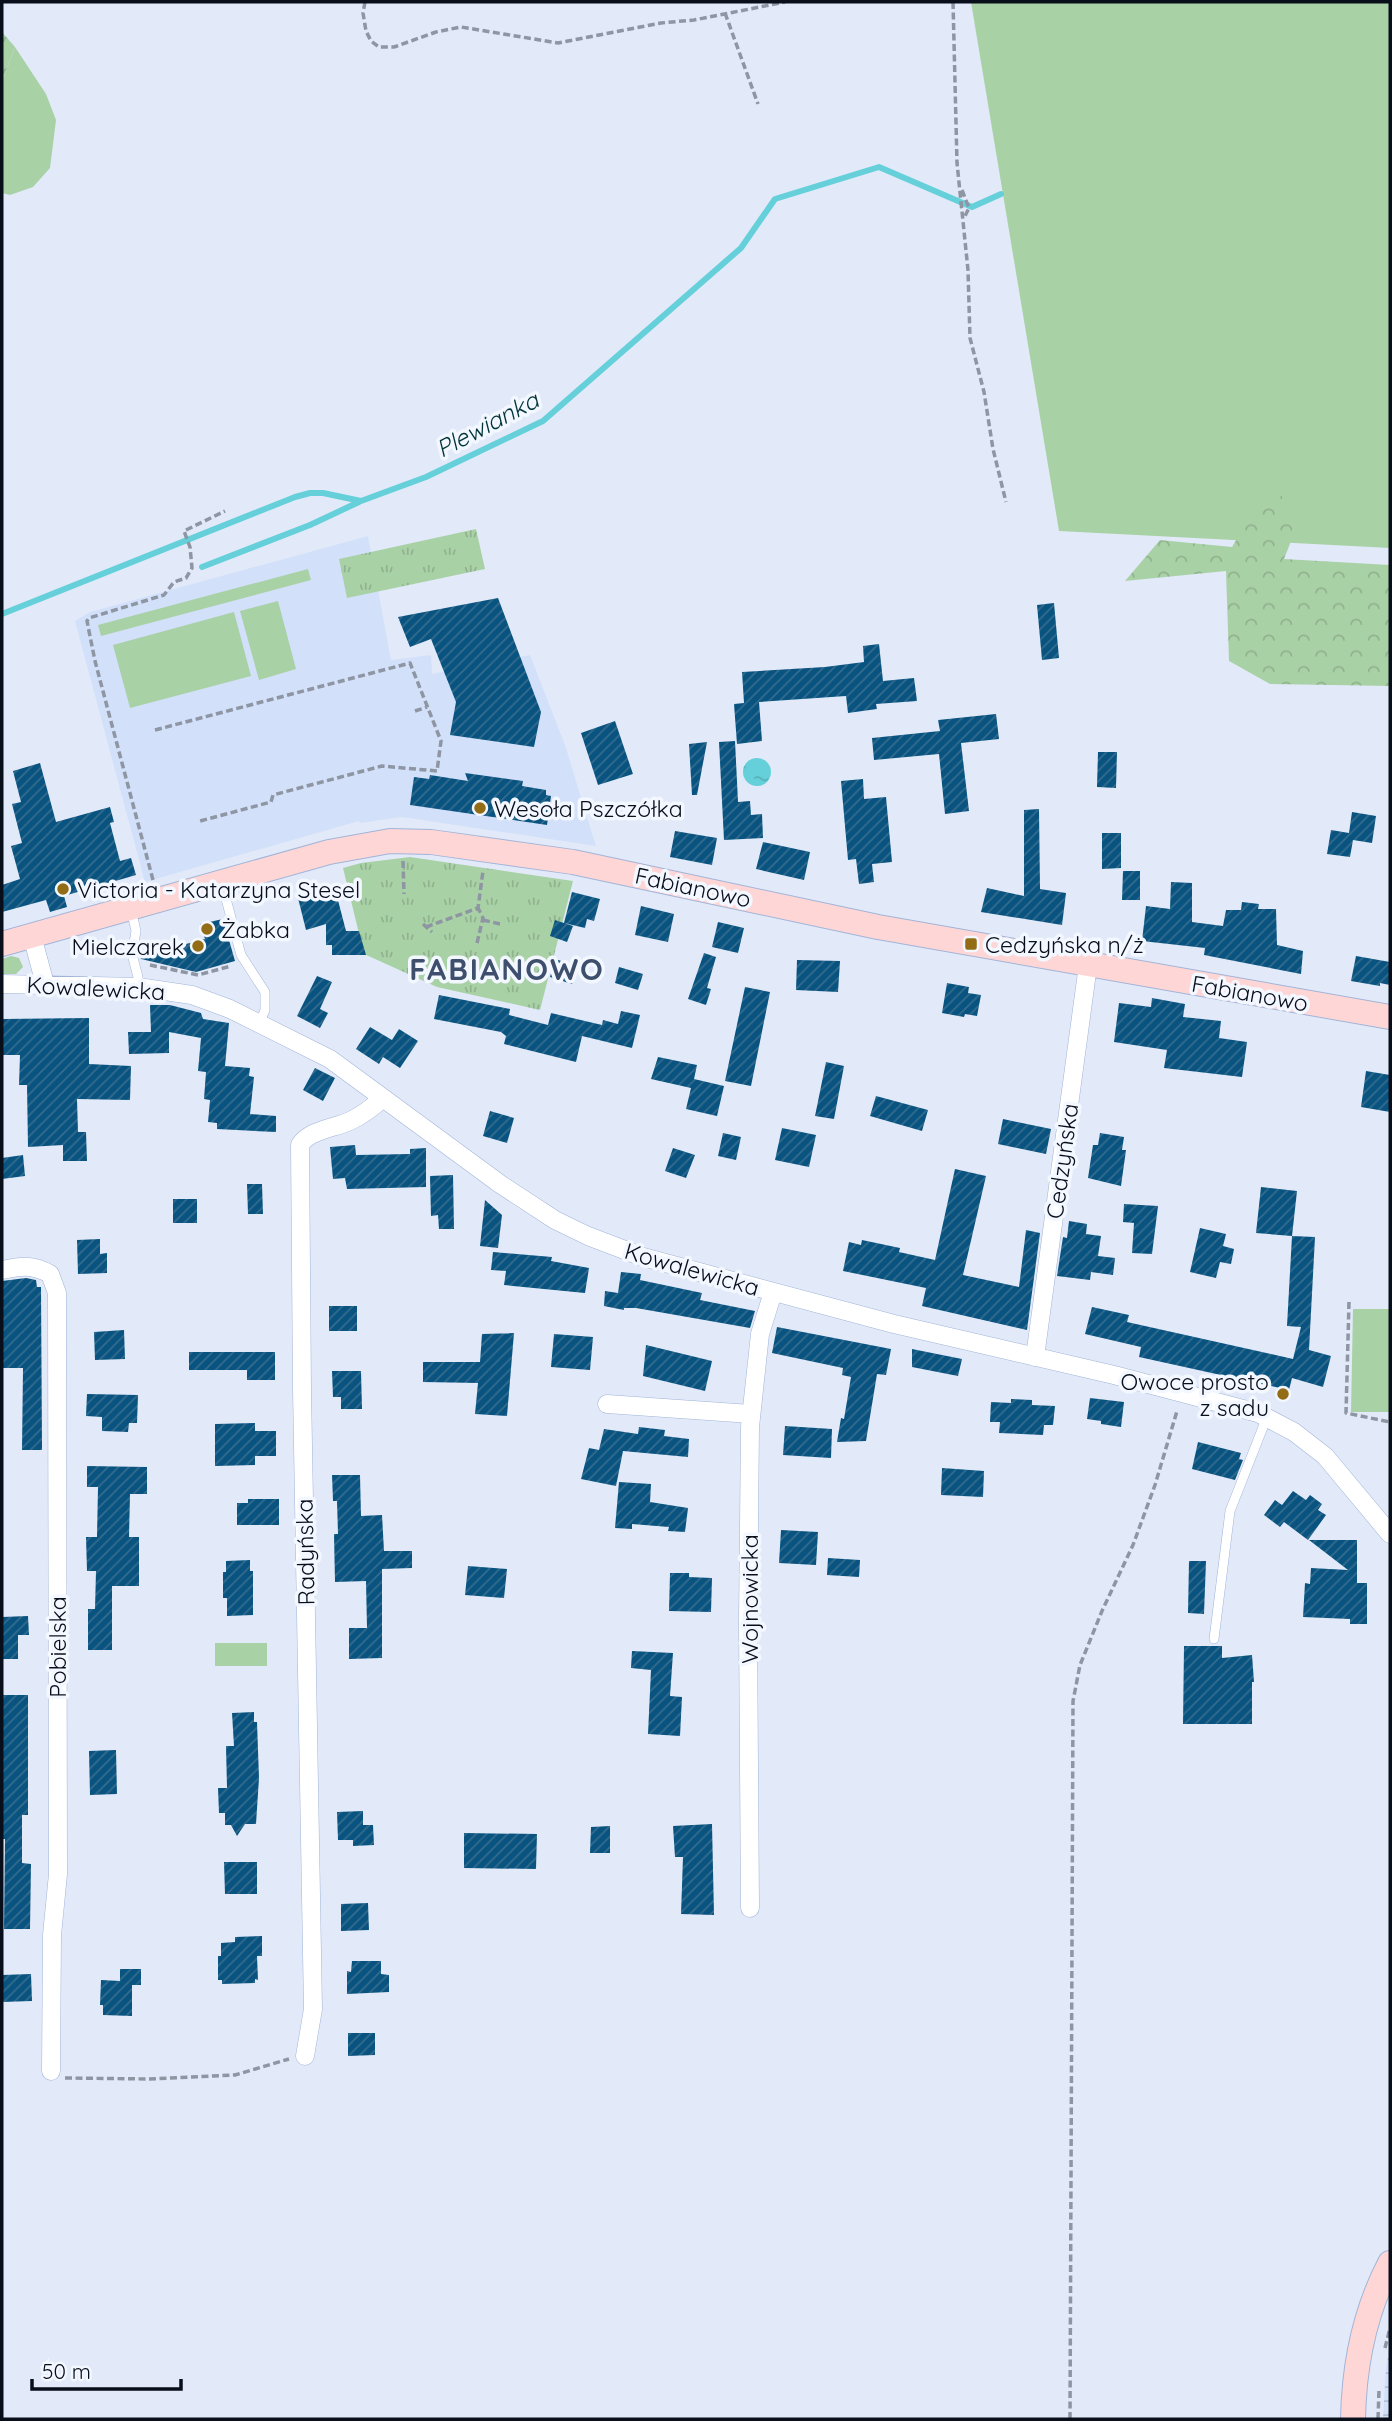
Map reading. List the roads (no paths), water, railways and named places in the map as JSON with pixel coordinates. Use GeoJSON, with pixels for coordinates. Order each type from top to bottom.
{"type":"FeatureCollection","features":[{"type":"Feature","properties":{"kind":"street","name":"Fabianowo"},"geometry":{"type":"LineString","coordinates":[[2,944],[360,845],[390,841],[431,842],[573,862],[878,927],[1390,1017]]}},
{"type":"Feature","properties":{"kind":"street"},"geometry":{"type":"LineString","coordinates":[[32,936],[45,984]]}},
{"type":"Feature","properties":{"kind":"street","name":"Cedzyńska"},"geometry":{"type":"LineString","coordinates":[[1035,1357],[1088,965]]}},
{"type":"Feature","properties":{"kind":"street","name":"Kowalewicka"},"geometry":{"type":"LineString","coordinates":[[2,984],[138,987],[192,995],[260,1022],[330,1059],[520,1198],[564,1225],[643,1257],[894,1324],[1183,1392],[1267,1417],[1300,1436],[1325,1456],[1390,1534]]}},
{"type":"Feature","properties":{"kind":"street","name":"Radyńska"},"geometry":{"type":"LineString","coordinates":[[305,2056],[313,2008],[300,1145],[310,1135],[367,1112],[383,1098]]}},
{"type":"Feature","properties":{"kind":"street","name":"Pobielska"},"geometry":{"type":"LineString","coordinates":[[2,1270],[26,1265],[38,1267],[50,1274],[57,1293],[58,1874],[52,1934],[51,2071]]}},
{"type":"Feature","properties":{"kind":"street","name":"Wojnowicka"},"geometry":{"type":"LineString","coordinates":[[750,1908],[748,1622],[751,1414],[760,1334],[773,1292]]}},
{"type":"Feature","properties":{"kind":"street"},"geometry":{"type":"LineString","coordinates":[[607,1404],[751,1414]]}},
{"type":"Feature","properties":{"kind":"street"},"geometry":{"type":"LineString","coordinates":[[1353,2419],[1362,2340],[1371,2306],[1390,2263]]}},
{"type":"Feature","properties":{"kind":"lane"},"geometry":{"type":"LineString","coordinates":[[222,882],[244,962],[265,992],[265,1010],[260,1022]]}},
{"type":"Feature","properties":{"kind":"lane"},"geometry":{"type":"LineString","coordinates":[[130,908],[136,931],[132,954],[138,987]]}},
{"type":"Feature","properties":{"kind":"lane"},"geometry":{"type":"LineString","coordinates":[[1214,1639],[1230,1511],[1267,1417]]}},
{"type":"Feature","properties":{"kind":"water"},"geometry":{"type":"Polygon","coordinates":[[[757,758],[767,762],[771,772],[767,782],[757,786],[747,782],[743,772],[747,762],[757,758]]]}},
{"type":"Feature","properties":{"kind":"waterway","name":"Plewianka"},"geometry":{"type":"LineString","coordinates":[[2,614],[295,497],[323,493],[361,501],[426,477],[543,421],[741,248],[775,199],[879,167],[972,207],[1001,194]]}},
{"type":"Feature","properties":{"kind":"waterway"},"geometry":{"type":"LineString","coordinates":[[202,567],[310,525],[359,502]]}},
{"type":"Feature","properties":{"kind":"place","name":"Wesoła Pszczółka"},"geometry":{"type":"Point","coordinates":[480,808]}},
{"type":"Feature","properties":{"kind":"place","name":"Victoria - Katarzyna Stesel"},"geometry":{"type":"Point","coordinates":[63,889]}},
{"type":"Feature","properties":{"kind":"place","name":"Żabka"},"geometry":{"type":"Point","coordinates":[207,929]}},
{"type":"Feature","properties":{"kind":"place","name":"Cedzyńska n/ż"},"geometry":{"type":"Point","coordinates":[971,944]}},
{"type":"Feature","properties":{"kind":"place","name":"Mielczarek"},"geometry":{"type":"Point","coordinates":[198,946]}},
{"type":"Feature","properties":{"kind":"place","name":"Owoce prosto z sadu"},"geometry":{"type":"Point","coordinates":[1283,1394]}},
{"type":"Feature","properties":{"kind":"district","name":"FABIANOWO"},"geometry":{"type":"Point","coordinates":[507,969]}}]}
